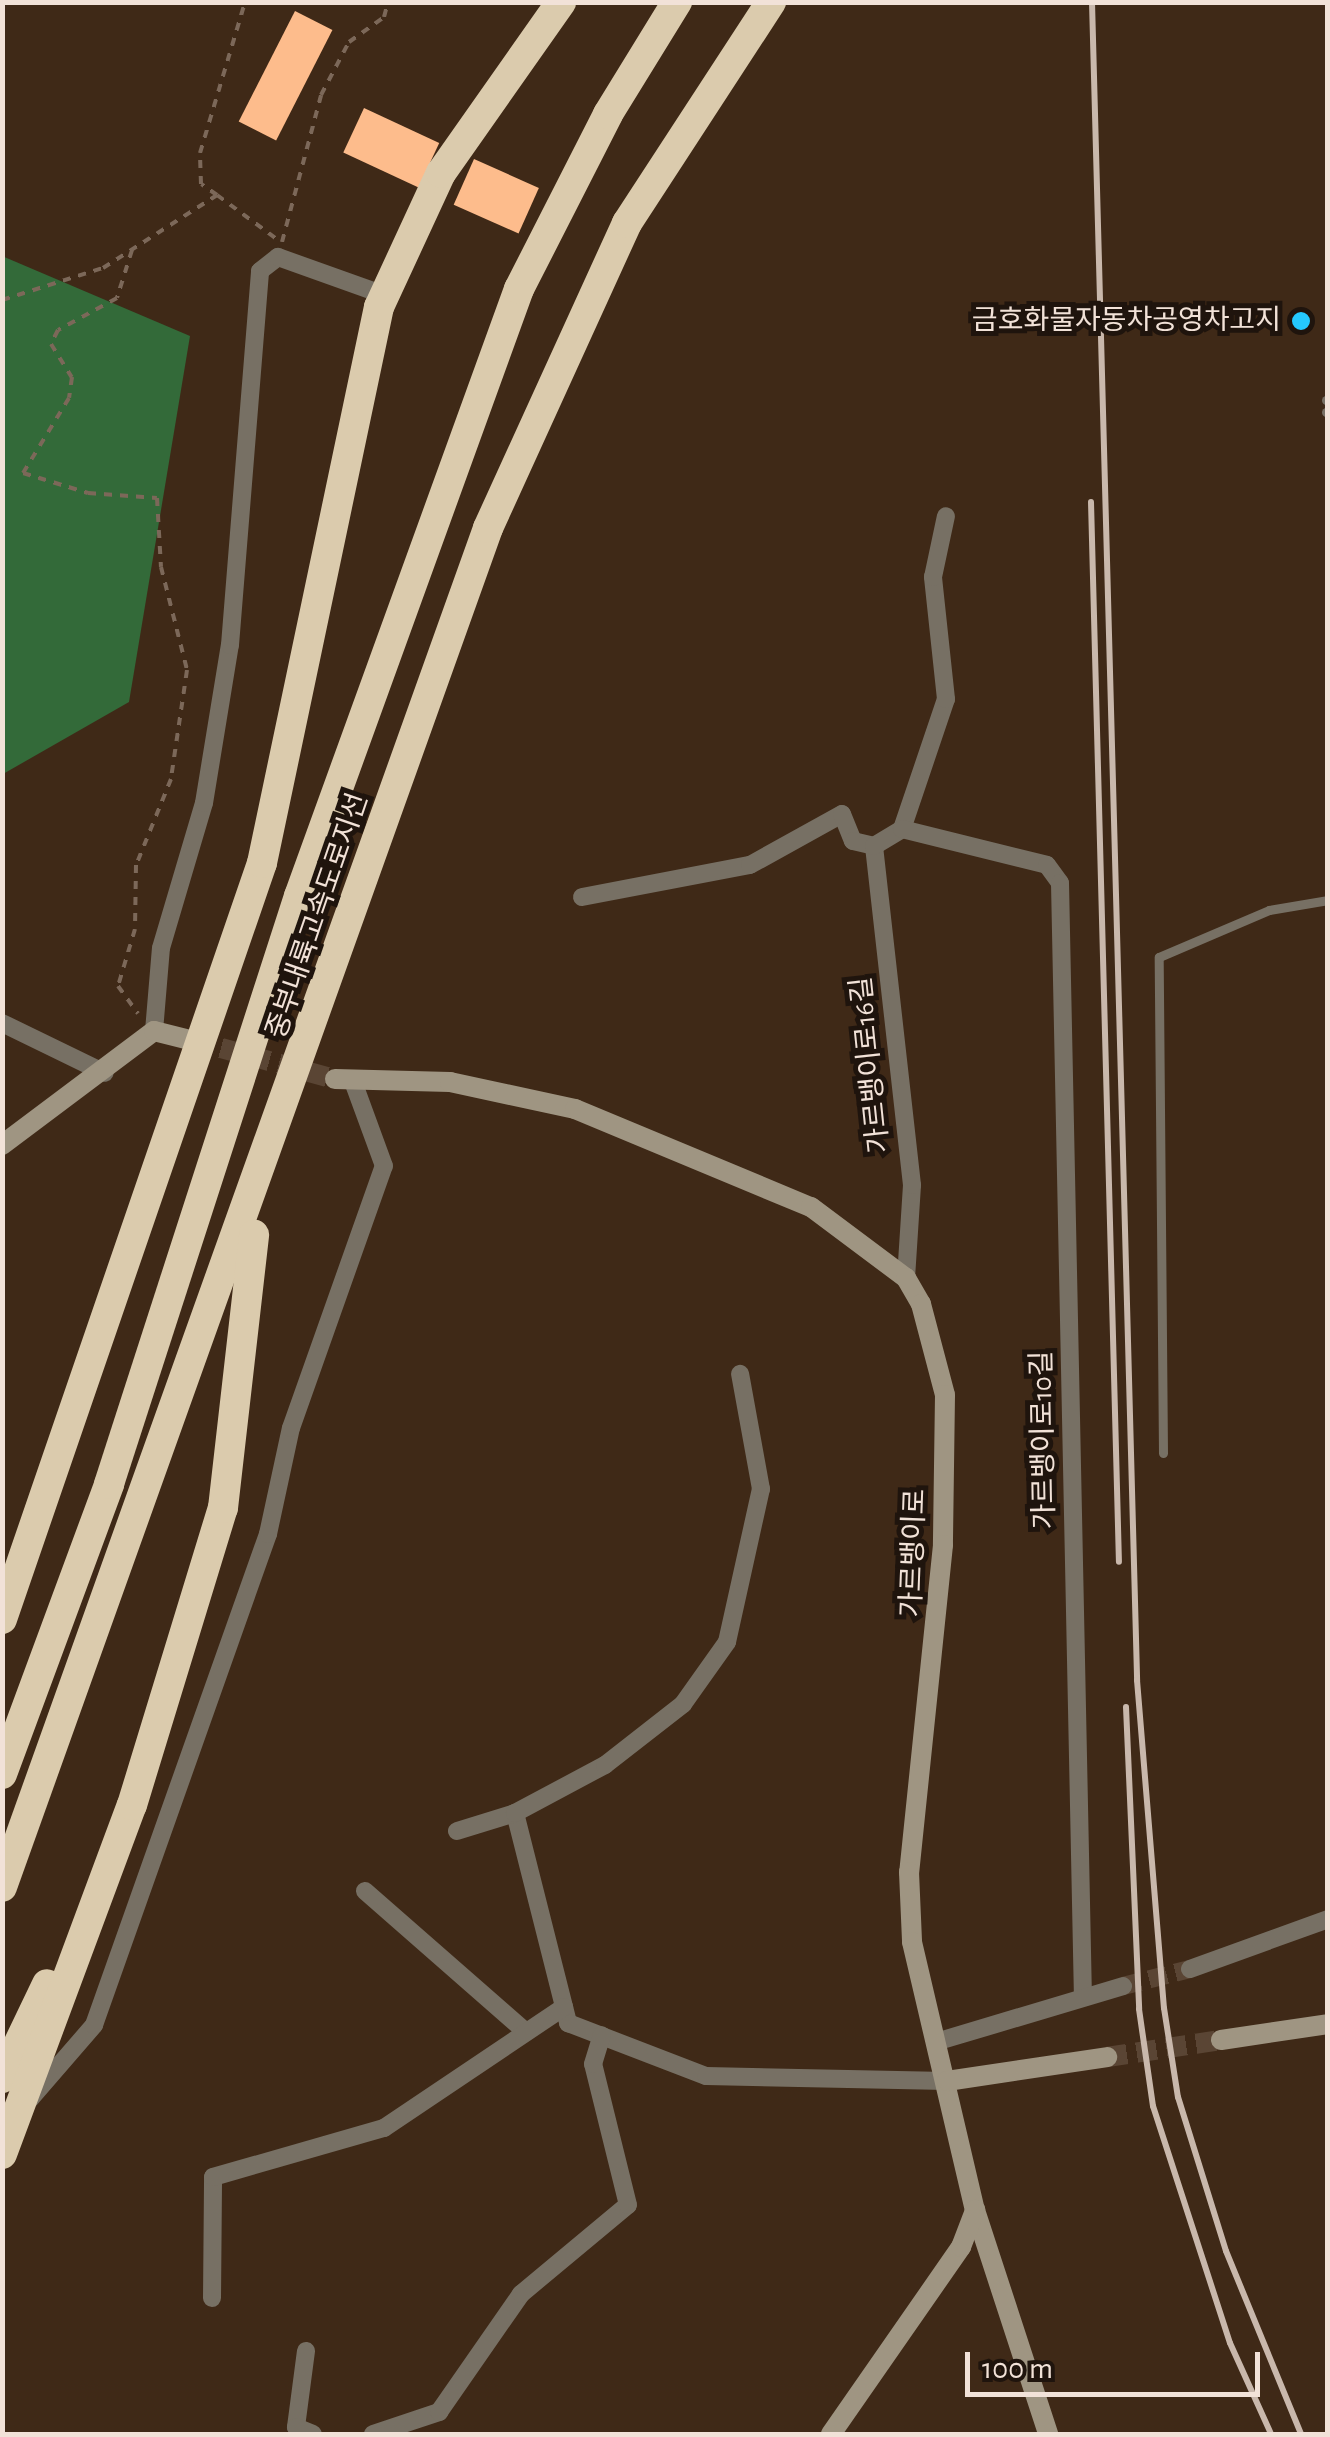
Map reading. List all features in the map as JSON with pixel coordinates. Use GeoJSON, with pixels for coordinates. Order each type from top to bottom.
{"type":"FeatureCollection","features":[{"type":"Feature","properties":{"kind":"highway"},"geometry":{"type":"LineString","coordinates":[[2,1619],[262,863],[384,295],[441,173],[561,2]]}},
{"type":"Feature","properties":{"kind":"highway","name":"중부내륙고속도로지선"},"geometry":{"type":"LineString","coordinates":[[2,1774],[109,1484],[299,896],[519,289],[608,114],[677,2]]}},
{"type":"Feature","properties":{"kind":"highway","name":"중부내륙고속도로지선"},"geometry":{"type":"LineString","coordinates":[[2,1887],[260,1187],[488,528],[627,223],[771,2]]}},
{"type":"Feature","properties":{"kind":"highway"},"geometry":{"type":"LineString","coordinates":[[2,2154],[132,1804],[222,1508],[260,1187]]}},
{"type":"Feature","properties":{"kind":"highway"},"geometry":{"type":"LineString","coordinates":[[2,2078],[132,1804]]}},
{"type":"Feature","properties":{"kind":"street"},"geometry":{"type":"LineString","coordinates":[[2,1145],[106,1074],[151,1030],[161,948],[204,802],[230,645],[260,271],[280,250],[384,295]]}},
{"type":"Feature","properties":{"kind":"street"},"geometry":{"type":"LineString","coordinates":[[582,898],[750,865],[842,814],[853,841],[874,846],[902,829],[946,699],[933,577],[946,516]]}},
{"type":"Feature","properties":{"kind":"street","name":"가르뱅이로10길"},"geometry":{"type":"LineString","coordinates":[[902,829],[1047,864],[1060,883],[1083,1996]]}},
{"type":"Feature","properties":{"kind":"street","name":"가르뱅이로16길"},"geometry":{"type":"LineString","coordinates":[[874,846],[912,1185],[906,1278]]}},
{"type":"Feature","properties":{"kind":"street"},"geometry":{"type":"LineString","coordinates":[[2,1023],[106,1074]]}},
{"type":"Feature","properties":{"kind":"street"},"geometry":{"type":"LineString","coordinates":[[151,1030],[190,1040]]}},
{"type":"Feature","properties":{"kind":"street"},"geometry":{"type":"LineString","coordinates":[[19,2112],[94,2025],[268,1534],[291,1428],[384,1166],[344,1081]]}},
{"type":"Feature","properties":{"kind":"street","name":"가르뱅이로"},"geometry":{"type":"LineString","coordinates":[[344,1081],[450,1082],[574,1110],[812,1207],[906,1278],[936,1347],[945,1395],[938,1643],[909,1872],[912,1942],[939,2041],[975,2210],[1048,2434]]}},
{"type":"Feature","properties":{"kind":"street"},"geometry":{"type":"LineString","coordinates":[[457,1831],[515,1813],[604,1765],[683,1704],[728,1642],[762,1489],[740,1374]]}},
{"type":"Feature","properties":{"kind":"street"},"geometry":{"type":"LineString","coordinates":[[515,1813],[568,2023],[706,2076],[947,2080],[1107,2056]]}},
{"type":"Feature","properties":{"kind":"street"},"geometry":{"type":"LineString","coordinates":[[365,1892],[526,2032]]}},
{"type":"Feature","properties":{"kind":"street"},"geometry":{"type":"LineString","coordinates":[[1190,1968],[1328,1919]]}},
{"type":"Feature","properties":{"kind":"street"},"geometry":{"type":"LineString","coordinates":[[939,2041],[1123,1986]]}},
{"type":"Feature","properties":{"kind":"street"},"geometry":{"type":"LineString","coordinates":[[212,2298],[213,2177],[384,2128],[564,2007]]}},
{"type":"Feature","properties":{"kind":"street"},"geometry":{"type":"LineString","coordinates":[[1220,2040],[1328,2024]]}},
{"type":"Feature","properties":{"kind":"street"},"geometry":{"type":"LineString","coordinates":[[373,2434],[439,2412],[522,2294],[628,2205],[594,2064],[602,2035]]}},
{"type":"Feature","properties":{"kind":"street"},"geometry":{"type":"LineString","coordinates":[[830,2434],[961,2247],[975,2210]]}},
{"type":"Feature","properties":{"kind":"street"},"geometry":{"type":"LineString","coordinates":[[306,2352],[296,2427],[313,2434]]}},
{"type":"Feature","properties":{"kind":"lane"},"geometry":{"type":"LineString","coordinates":[[1163,1453],[1158,958],[1269,910],[1328,900]]}},
{"type":"Feature","properties":{"kind":"path"},"geometry":{"type":"LineString","coordinates":[[245,2],[200,153],[201,184],[280,250],[321,95],[348,42],[388,2]]}},
{"type":"Feature","properties":{"kind":"path"},"geometry":{"type":"LineString","coordinates":[[2,300],[132,250],[217,195]]}},
{"type":"Feature","properties":{"kind":"path"},"geometry":{"type":"LineString","coordinates":[[132,250],[116,298],[58,330],[51,344],[72,377],[69,398],[23,473],[88,494],[156,498],[161,566],[187,670],[171,778],[136,865],[135,928],[118,986],[151,1030]]}},
{"type":"Feature","properties":{"kind":"green space"},"geometry":{"type":"Polygon","coordinates":[[[2,256],[190,336],[129,702],[3,774],[2,256]]]}},
{"type":"Feature","properties":{"kind":"building"},"geometry":{"type":"Polygon","coordinates":[[[295,11],[332,30],[276,141],[239,121],[295,11]]]}},
{"type":"Feature","properties":{"kind":"building"},"geometry":{"type":"Polygon","coordinates":[[[364,108],[439,143],[419,187],[343,152],[364,108]]]}},
{"type":"Feature","properties":{"kind":"building"},"geometry":{"type":"Polygon","coordinates":[[[474,159],[539,188],[519,234],[454,205],[474,159]]]}},
{"type":"Feature","properties":{"kind":"tunnel"},"geometry":{"type":"LineString","coordinates":[[192,1040],[335,1079]]}},
{"type":"Feature","properties":{"kind":"tunnel"},"geometry":{"type":"LineString","coordinates":[[1123,1986],[1190,1969]]}},
{"type":"Feature","properties":{"kind":"tunnel"},"geometry":{"type":"LineString","coordinates":[[1107,2057],[1221,2040]]}},
{"type":"Feature","properties":{"kind":"railway"},"geometry":{"type":"LineString","coordinates":[[1092,2],[1137,1680],[1164,2008],[1178,2097],[1226,2251],[1301,2434]]}},
{"type":"Feature","properties":{"kind":"railway"},"geometry":{"type":"LineString","coordinates":[[1091,502],[1119,1562]]}},
{"type":"Feature","properties":{"kind":"railway"},"geometry":{"type":"LineString","coordinates":[[1126,1707],[1139,2009],[1153,2106],[1230,2343],[1271,2434]]}},
{"type":"Feature","properties":{"kind":"place","name":"금호화물자동차공영차고지"},"geometry":{"type":"Point","coordinates":[1301,321]}}]}
